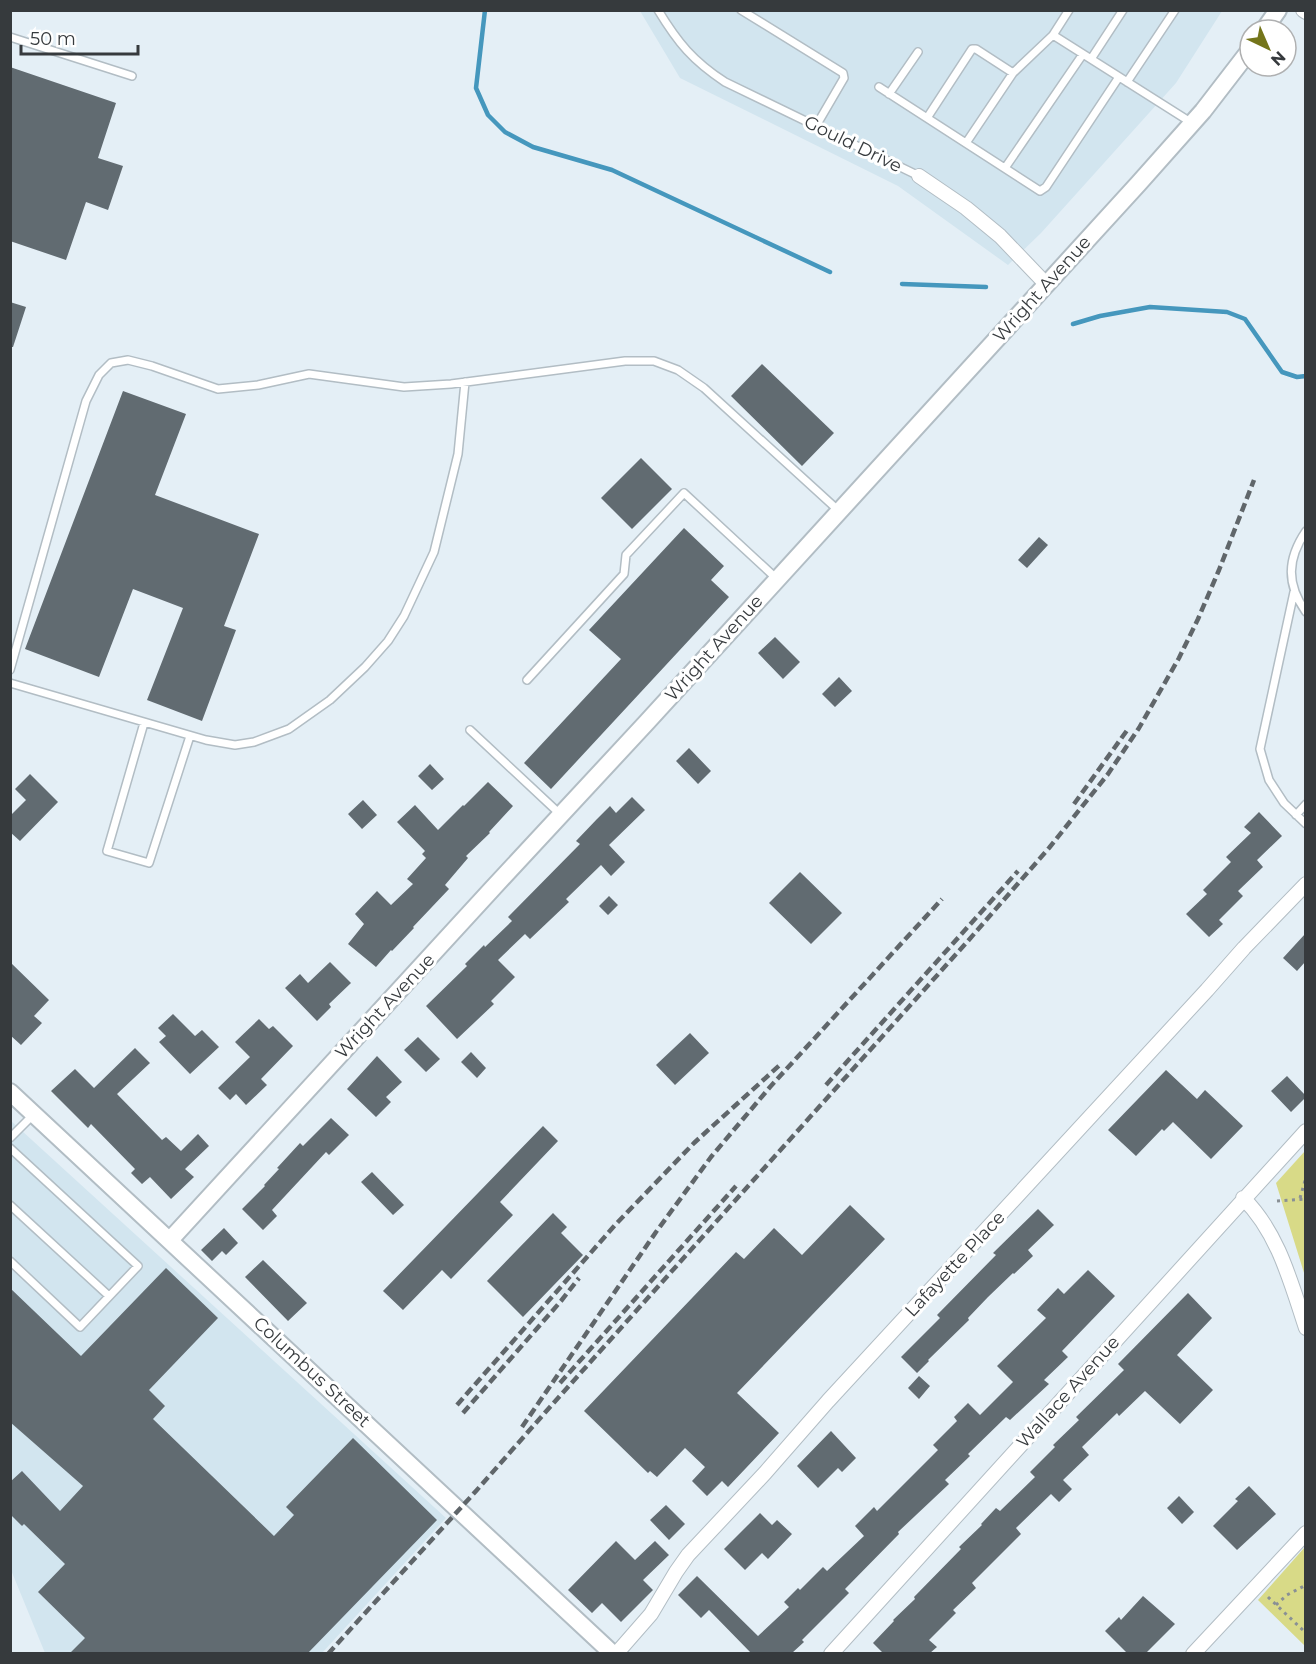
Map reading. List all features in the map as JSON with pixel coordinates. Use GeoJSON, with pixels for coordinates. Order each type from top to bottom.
{"type":"FeatureCollection","features":[{"type":"Feature","properties":{"kind":"street","name":"Wright Avenue"},"geometry":{"type":"LineString","coordinates":[[170,1240],[1046,284],[1192,123],[1238,65]]}},
{"type":"Feature","properties":{"kind":"street","name":"Gould Drive"},"geometry":{"type":"LineString","coordinates":[[919,176],[966,208],[1000,236],[1046,284]]}},
{"type":"Feature","properties":{"kind":"street","name":"Lafayette Place"},"geometry":{"type":"LineString","coordinates":[[614,1653],[651,1614],[688,1555],[1305,884]]}},
{"type":"Feature","properties":{"kind":"street","name":"Columbus Street"},"geometry":{"type":"LineString","coordinates":[[10,1092],[614,1653]]}},
{"type":"Feature","properties":{"kind":"street","name":"Wallace Avenue"},"geometry":{"type":"LineString","coordinates":[[831,1653],[1305,1131]]}},
{"type":"Feature","properties":{"kind":"street"},"geometry":{"type":"LineString","coordinates":[[1244,1198],[1267,1228],[1276,1245],[1305,1328]]}},
{"type":"Feature","properties":{"kind":"street"},"geometry":{"type":"LineString","coordinates":[[1193,1653],[1305,1533]]}},
{"type":"Feature","properties":{"kind":"lane","name":"Gould Drive"},"geometry":{"type":"LineString","coordinates":[[658,10],[692,58],[725,82],[919,176]]}},
{"type":"Feature","properties":{"kind":"lane"},"geometry":{"type":"LineString","coordinates":[[741,10],[843,73],[844,78],[816,126]]}},
{"type":"Feature","properties":{"kind":"lane"},"geometry":{"type":"LineString","coordinates":[[966,143],[1013,73],[1053,35],[1069,10]]}},
{"type":"Feature","properties":{"kind":"lane"},"geometry":{"type":"LineString","coordinates":[[1091,59],[1123,10]]}},
{"type":"Feature","properties":{"kind":"lane"},"geometry":{"type":"LineString","coordinates":[[1127,82],[1175,10]]}},
{"type":"Feature","properties":{"kind":"lane"},"geometry":{"type":"LineString","coordinates":[[1053,35],[1192,123]]}},
{"type":"Feature","properties":{"kind":"lane"},"geometry":{"type":"LineString","coordinates":[[10,37],[132,76]]}},
{"type":"Feature","properties":{"kind":"lane"},"geometry":{"type":"LineString","coordinates":[[927,118],[972,49],[976,49],[1013,73]]}},
{"type":"Feature","properties":{"kind":"lane"},"geometry":{"type":"LineString","coordinates":[[889,94],[918,52]]}},
{"type":"Feature","properties":{"kind":"lane"},"geometry":{"type":"LineString","coordinates":[[1005,168],[1083,54]]}},
{"type":"Feature","properties":{"kind":"lane"},"geometry":{"type":"LineString","coordinates":[[879,87],[1040,191],[1043,190],[1119,77]]}},
{"type":"Feature","properties":{"kind":"lane"},"geometry":{"type":"LineString","coordinates":[[10,670],[86,401],[99,375],[111,363],[128,360],[218,389],[258,385],[309,374],[404,387],[465,382],[625,361],[654,361],[678,370],[705,388],[839,511]]}},
{"type":"Feature","properties":{"kind":"lane"},"geometry":{"type":"LineString","coordinates":[[10,683],[190,736],[235,745],[254,742],[289,729],[330,700],[365,667],[388,641],[404,616],[434,552],[458,454],[465,382]]}},
{"type":"Feature","properties":{"kind":"lane"},"geometry":{"type":"LineString","coordinates":[[527,680],[624,574],[626,555],[684,493],[777,579]]}},
{"type":"Feature","properties":{"kind":"lane"},"geometry":{"type":"LineString","coordinates":[[1305,531],[1294,554],[1291,568],[1294,592],[1305,612]]}},
{"type":"Feature","properties":{"kind":"lane"},"geometry":{"type":"LineString","coordinates":[[1294,592],[1260,749],[1269,780],[1284,803],[1305,824]]}},
{"type":"Feature","properties":{"kind":"lane"},"geometry":{"type":"LineString","coordinates":[[144,723],[107,851],[149,863],[190,736]]}},
{"type":"Feature","properties":{"kind":"lane"},"geometry":{"type":"LineString","coordinates":[[470,730],[561,815]]}},
{"type":"Feature","properties":{"kind":"lane"},"geometry":{"type":"LineString","coordinates":[[1296,815],[1305,804]]}},
{"type":"Feature","properties":{"kind":"lane"},"geometry":{"type":"LineString","coordinates":[[10,1138],[34,1114]]}},
{"type":"Feature","properties":{"kind":"lane"},"geometry":{"type":"LineString","coordinates":[[10,1148],[138,1266],[80,1327],[10,1261]]}},
{"type":"Feature","properties":{"kind":"lane"},"geometry":{"type":"LineString","coordinates":[[10,1205],[109,1296]]}},
{"type":"Feature","properties":{"kind":"path"},"geometry":{"type":"LineString","coordinates":[[1300,1198],[1305,1177]]}},
{"type":"Feature","properties":{"kind":"path"},"geometry":{"type":"LineString","coordinates":[[1276,1201],[1305,1198]]}},
{"type":"Feature","properties":{"kind":"path"},"geometry":{"type":"LineString","coordinates":[[1276,1605],[1287,1594],[1305,1585]]}},
{"type":"Feature","properties":{"kind":"path"},"geometry":{"type":"LineString","coordinates":[[1268,1597],[1305,1633]]}},
{"type":"Feature","properties":{"kind":"shaded area"},"geometry":{"type":"Polygon","coordinates":[[[640,11],[1222,11],[1176,83],[1041,233],[1008,265],[898,186],[680,78],[640,11]]]}},
{"type":"Feature","properties":{"kind":"shaded area"},"geometry":{"type":"Polygon","coordinates":[[[10,1120],[446,1518],[322,1653],[45,1653],[11,1570],[10,1120]]]}},
{"type":"Feature","properties":{"kind":"green space"},"geometry":{"type":"Polygon","coordinates":[[[1305,1151],[1305,1276],[1276,1183],[1305,1151]]]}},
{"type":"Feature","properties":{"kind":"green space"},"geometry":{"type":"Polygon","coordinates":[[[1305,1547],[1305,1646],[1258,1600],[1305,1547]]]}},
{"type":"Feature","properties":{"kind":"building"},"geometry":{"type":"Polygon","coordinates":[[[10,67],[116,103],[98,158],[123,166],[108,210],[86,202],[66,260],[10,241],[10,67]]]}},
{"type":"Feature","properties":{"kind":"building"},"geometry":{"type":"Polygon","coordinates":[[[10,302],[26,307],[13,347],[10,347],[10,302]]]}},
{"type":"Feature","properties":{"kind":"building"},"geometry":{"type":"Polygon","coordinates":[[[762,364],[834,433],[802,466],[731,396],[762,364]]]}},
{"type":"Feature","properties":{"kind":"building"},"geometry":{"type":"Polygon","coordinates":[[[123,391],[186,414],[155,495],[259,534],[224,626],[236,630],[202,721],[147,700],[183,608],[133,589],[99,677],[25,649],[123,391]]]}},
{"type":"Feature","properties":{"kind":"building"},"geometry":{"type":"Polygon","coordinates":[[[641,458],[672,489],[632,529],[601,498],[641,458]]]}},
{"type":"Feature","properties":{"kind":"building"},"geometry":{"type":"Polygon","coordinates":[[[684,528],[724,566],[711,580],[729,597],[551,789],[524,763],[621,659],[589,630],[684,528]]]}},
{"type":"Feature","properties":{"kind":"building"},"geometry":{"type":"Polygon","coordinates":[[[1039,537],[1048,545],[1027,568],[1018,560],[1039,537]]]}},
{"type":"Feature","properties":{"kind":"building"},"geometry":{"type":"Polygon","coordinates":[[[775,637],[800,662],[783,679],[758,653],[775,637]]]}},
{"type":"Feature","properties":{"kind":"building"},"geometry":{"type":"Polygon","coordinates":[[[839,677],[852,691],[835,707],[822,694],[839,677]]]}},
{"type":"Feature","properties":{"kind":"building"},"geometry":{"type":"Polygon","coordinates":[[[689,748],[711,771],[698,784],[676,761],[689,748]]]}},
{"type":"Feature","properties":{"kind":"building"},"geometry":{"type":"Polygon","coordinates":[[[430,764],[444,779],[432,790],[418,776],[430,764]]]}},
{"type":"Feature","properties":{"kind":"building"},"geometry":{"type":"Polygon","coordinates":[[[30,774],[58,802],[20,841],[10,832],[10,816],[26,800],[15,789],[30,774]]]}},
{"type":"Feature","properties":{"kind":"building"},"geometry":{"type":"Polygon","coordinates":[[[488,782],[513,806],[466,856],[468,858],[445,885],[449,889],[376,967],[348,944],[364,924],[355,914],[377,891],[391,905],[413,884],[407,879],[426,858],[422,854],[425,851],[397,822],[415,805],[438,830],[488,782]]]}},
{"type":"Feature","properties":{"kind":"building"},"geometry":{"type":"Polygon","coordinates":[[[632,797],[645,810],[609,845],[625,862],[611,876],[601,865],[566,899],[569,902],[530,939],[525,934],[498,960],[515,977],[491,1001],[494,1004],[457,1039],[426,1006],[467,966],[465,964],[484,945],[485,947],[512,921],[508,917],[580,844],[576,841],[597,819],[610,806],[616,813],[632,797]]]}},
{"type":"Feature","properties":{"kind":"building"},"geometry":{"type":"Polygon","coordinates":[[[363,800],[377,815],[362,829],[348,814],[363,800]]]}},
{"type":"Feature","properties":{"kind":"building"},"geometry":{"type":"Polygon","coordinates":[[[1259,812],[1282,836],[1257,860],[1263,867],[1238,891],[1243,896],[1219,920],[1223,924],[1209,937],[1186,914],[1207,894],[1203,890],[1231,862],[1226,857],[1251,833],[1244,827],[1259,812]]]}},
{"type":"Feature","properties":{"kind":"building"},"geometry":{"type":"Polygon","coordinates":[[[800,872],[842,913],[811,944],[769,903],[800,872]]]}},
{"type":"Feature","properties":{"kind":"building"},"geometry":{"type":"Polygon","coordinates":[[[609,896],[618,905],[608,915],[599,906],[609,896]]]}},
{"type":"Feature","properties":{"kind":"building"},"geometry":{"type":"Polygon","coordinates":[[[1305,934],[1305,962],[1297,971],[1283,958],[1305,934]]]}},
{"type":"Feature","properties":{"kind":"building"},"geometry":{"type":"Polygon","coordinates":[[[10,962],[49,1000],[34,1016],[42,1023],[21,1045],[10,1035],[10,962]]]}},
{"type":"Feature","properties":{"kind":"building"},"geometry":{"type":"Polygon","coordinates":[[[330,962],[351,983],[329,1004],[331,1007],[317,1021],[285,988],[300,974],[308,983],[330,962]]]}},
{"type":"Feature","properties":{"kind":"building"},"geometry":{"type":"Polygon","coordinates":[[[173,1014],[195,1036],[202,1030],[219,1047],[190,1074],[159,1042],[166,1036],[158,1028],[173,1014]]]}},
{"type":"Feature","properties":{"kind":"building"},"geometry":{"type":"Polygon","coordinates":[[[259,1019],[269,1029],[273,1026],[293,1046],[261,1079],[267,1085],[246,1105],[236,1094],[230,1100],[218,1088],[250,1057],[235,1042],[259,1019]]]}},
{"type":"Feature","properties":{"kind":"building"},"geometry":{"type":"Polygon","coordinates":[[[690,1033],[709,1053],[675,1085],[656,1065],[690,1033]]]}},
{"type":"Feature","properties":{"kind":"building"},"geometry":{"type":"Polygon","coordinates":[[[418,1037],[440,1059],[426,1072],[404,1050],[418,1037]]]}},
{"type":"Feature","properties":{"kind":"building"},"geometry":{"type":"Polygon","coordinates":[[[135,1048],[150,1063],[117,1094],[162,1140],[166,1137],[181,1151],[198,1134],[209,1146],[185,1169],[194,1177],[171,1199],[150,1177],[142,1184],[131,1173],[135,1169],[91,1124],[88,1128],[51,1091],[75,1069],[94,1088],[135,1048]]]}},
{"type":"Feature","properties":{"kind":"building"},"geometry":{"type":"Polygon","coordinates":[[[471,1052],[486,1068],[477,1078],[461,1062],[471,1052]]]}},
{"type":"Feature","properties":{"kind":"building"},"geometry":{"type":"Polygon","coordinates":[[[377,1056],[402,1082],[386,1097],[391,1102],[376,1117],[347,1089],[377,1056]]]}},
{"type":"Feature","properties":{"kind":"building"},"geometry":{"type":"Polygon","coordinates":[[[1166,1070],[1197,1099],[1205,1090],[1243,1126],[1211,1159],[1173,1122],[1164,1131],[1162,1129],[1136,1156],[1108,1130],[1166,1070]]]}},
{"type":"Feature","properties":{"kind":"building"},"geometry":{"type":"Polygon","coordinates":[[[1287,1076],[1305,1095],[1305,1098],[1291,1112],[1271,1091],[1287,1076]]]}},
{"type":"Feature","properties":{"kind":"building"},"geometry":{"type":"Polygon","coordinates":[[[331,1118],[349,1135],[329,1155],[326,1152],[272,1210],[277,1216],[263,1230],[242,1209],[265,1186],[279,1169],[277,1168],[300,1143],[303,1146],[331,1118]]]}},
{"type":"Feature","properties":{"kind":"building"},"geometry":{"type":"Polygon","coordinates":[[[543,1126],[558,1141],[500,1202],[513,1215],[451,1279],[442,1270],[403,1310],[383,1291],[543,1126]]]}},
{"type":"Feature","properties":{"kind":"building"},"geometry":{"type":"Polygon","coordinates":[[[372,1172],[404,1205],[393,1215],[361,1182],[372,1172]]]}},
{"type":"Feature","properties":{"kind":"building"},"geometry":{"type":"Polygon","coordinates":[[[850,1205],[885,1239],[737,1393],[779,1433],[728,1487],[722,1481],[707,1496],[692,1481],[705,1467],[685,1448],[657,1477],[650,1471],[648,1473],[584,1411],[736,1252],[744,1259],[774,1228],[802,1255],[850,1205]]]}},
{"type":"Feature","properties":{"kind":"building"},"geometry":{"type":"Polygon","coordinates":[[[1038,1209],[1054,1225],[1028,1250],[1033,1256],[988,1297],[968,1318],[969,1320],[917,1373],[901,1357],[940,1318],[937,1315],[996,1255],[993,1253],[1038,1209]]]}},
{"type":"Feature","properties":{"kind":"building"},"geometry":{"type":"Polygon","coordinates":[[[553,1213],[567,1227],[561,1233],[583,1255],[523,1317],[487,1281],[553,1213]]]}},
{"type":"Feature","properties":{"kind":"building"},"geometry":{"type":"Polygon","coordinates":[[[224,1228],[238,1243],[226,1255],[222,1251],[212,1261],[201,1250],[224,1228]]]}},
{"type":"Feature","properties":{"kind":"building"},"geometry":{"type":"Polygon","coordinates":[[[263,1260],[307,1303],[288,1321],[245,1277],[263,1260]]]}},
{"type":"Feature","properties":{"kind":"building"},"geometry":{"type":"Polygon","coordinates":[[[166,1268],[218,1318],[149,1390],[165,1406],[153,1419],[274,1536],[294,1515],[286,1507],[353,1438],[437,1520],[308,1653],[70,1653],[85,1638],[38,1592],[65,1564],[24,1524],[22,1526],[10,1514],[10,1482],[22,1471],[60,1511],[83,1486],[10,1422],[10,1288],[81,1356],[166,1268]]]}},
{"type":"Feature","properties":{"kind":"building"},"geometry":{"type":"Polygon","coordinates":[[[1088,1270],[1115,1296],[1062,1351],[1068,1357],[1044,1380],[1049,1384],[1010,1420],[1006,1417],[968,1454],[970,1456],[945,1480],[949,1484],[898,1532],[899,1534],[845,1589],[849,1593],[792,1653],[751,1653],[709,1610],[701,1618],[678,1595],[697,1576],[758,1636],[789,1607],[784,1602],[798,1588],[800,1590],[823,1567],[827,1571],[864,1536],[855,1526],[874,1507],[877,1511],[938,1450],[933,1445],[957,1421],[954,1417],[968,1403],[980,1415],[1013,1382],[997,1366],[1046,1318],[1037,1310],[1058,1288],[1064,1294],[1088,1270]]]}},
{"type":"Feature","properties":{"kind":"building"},"geometry":{"type":"Polygon","coordinates":[[[1188,1293],[1212,1318],[1177,1355],[1213,1390],[1180,1424],[1145,1391],[1119,1416],[1117,1413],[1082,1447],[1089,1455],[1063,1480],[1072,1489],[1059,1502],[1051,1494],[1016,1528],[1021,1534],[972,1583],[976,1588],[953,1610],[956,1613],[929,1640],[937,1647],[930,1653],[883,1653],[873,1643],[996,1508],[1000,1511],[1035,1477],[1030,1472],[1079,1420],[1076,1417],[1124,1370],[1118,1364],[1188,1293]]]}},
{"type":"Feature","properties":{"kind":"building"},"geometry":{"type":"Polygon","coordinates":[[[919,1376],[930,1386],[919,1399],[908,1388],[919,1376]]]}},
{"type":"Feature","properties":{"kind":"building"},"geometry":{"type":"Polygon","coordinates":[[[831,1431],[856,1458],[842,1472],[838,1468],[818,1488],[797,1466],[831,1431]]]}},
{"type":"Feature","properties":{"kind":"building"},"geometry":{"type":"Polygon","coordinates":[[[1249,1486],[1276,1514],[1237,1550],[1213,1526],[1238,1501],[1235,1499],[1249,1486]]]}},
{"type":"Feature","properties":{"kind":"building"},"geometry":{"type":"Polygon","coordinates":[[[1179,1496],[1194,1512],[1182,1524],[1167,1508],[1179,1496]]]}},
{"type":"Feature","properties":{"kind":"building"},"geometry":{"type":"Polygon","coordinates":[[[666,1505],[685,1524],[669,1540],[650,1520],[666,1505]]]}},
{"type":"Feature","properties":{"kind":"building"},"geometry":{"type":"Polygon","coordinates":[[[760,1513],[772,1525],[777,1520],[792,1534],[768,1559],[762,1553],[745,1570],[724,1549],[760,1513]]]}},
{"type":"Feature","properties":{"kind":"building"},"geometry":{"type":"Polygon","coordinates":[[[616,1541],[635,1560],[655,1541],[669,1555],[643,1580],[653,1590],[621,1622],[602,1603],[592,1613],[568,1590],[616,1541]]]}},
{"type":"Feature","properties":{"kind":"building"},"geometry":{"type":"Polygon","coordinates":[[[1143,1596],[1175,1624],[1146,1653],[1127,1653],[1105,1631],[1119,1617],[1121,1620],[1143,1596]]]}},
{"type":"Feature","properties":{"kind":"waterway"},"geometry":{"type":"LineString","coordinates":[[485,10],[476,88],[488,115],[505,132],[533,147],[612,170],[830,272]]}},
{"type":"Feature","properties":{"kind":"waterway"},"geometry":{"type":"LineString","coordinates":[[902,284],[986,287]]}},
{"type":"Feature","properties":{"kind":"waterway"},"geometry":{"type":"LineString","coordinates":[[1073,324],[1100,316],[1150,307],[1227,312],[1245,319],[1282,372],[1297,377],[1306,376]]}},
{"type":"Feature","properties":{"kind":"railway"},"geometry":{"type":"LineString","coordinates":[[328,1654],[967,942],[1049,848],[1108,774],[1139,728],[1179,658],[1219,570],[1254,480]]}},
{"type":"Feature","properties":{"kind":"railway"},"geometry":{"type":"LineString","coordinates":[[1074,804],[1128,729]]}},
{"type":"Feature","properties":{"kind":"railway"},"geometry":{"type":"LineString","coordinates":[[826,1085],[1018,871]]}},
{"type":"Feature","properties":{"kind":"railway"},"geometry":{"type":"LineString","coordinates":[[522,1427],[656,1232],[711,1157],[770,1087],[942,899]]}},
{"type":"Feature","properties":{"kind":"railway"},"geometry":{"type":"LineString","coordinates":[[457,1405],[616,1224],[694,1143],[782,1063]]}},
{"type":"Feature","properties":{"kind":"railway"},"geometry":{"type":"LineString","coordinates":[[560,1383],[736,1186]]}},
{"type":"Feature","properties":{"kind":"railway"},"geometry":{"type":"LineString","coordinates":[[463,1413],[579,1278]]}}]}
